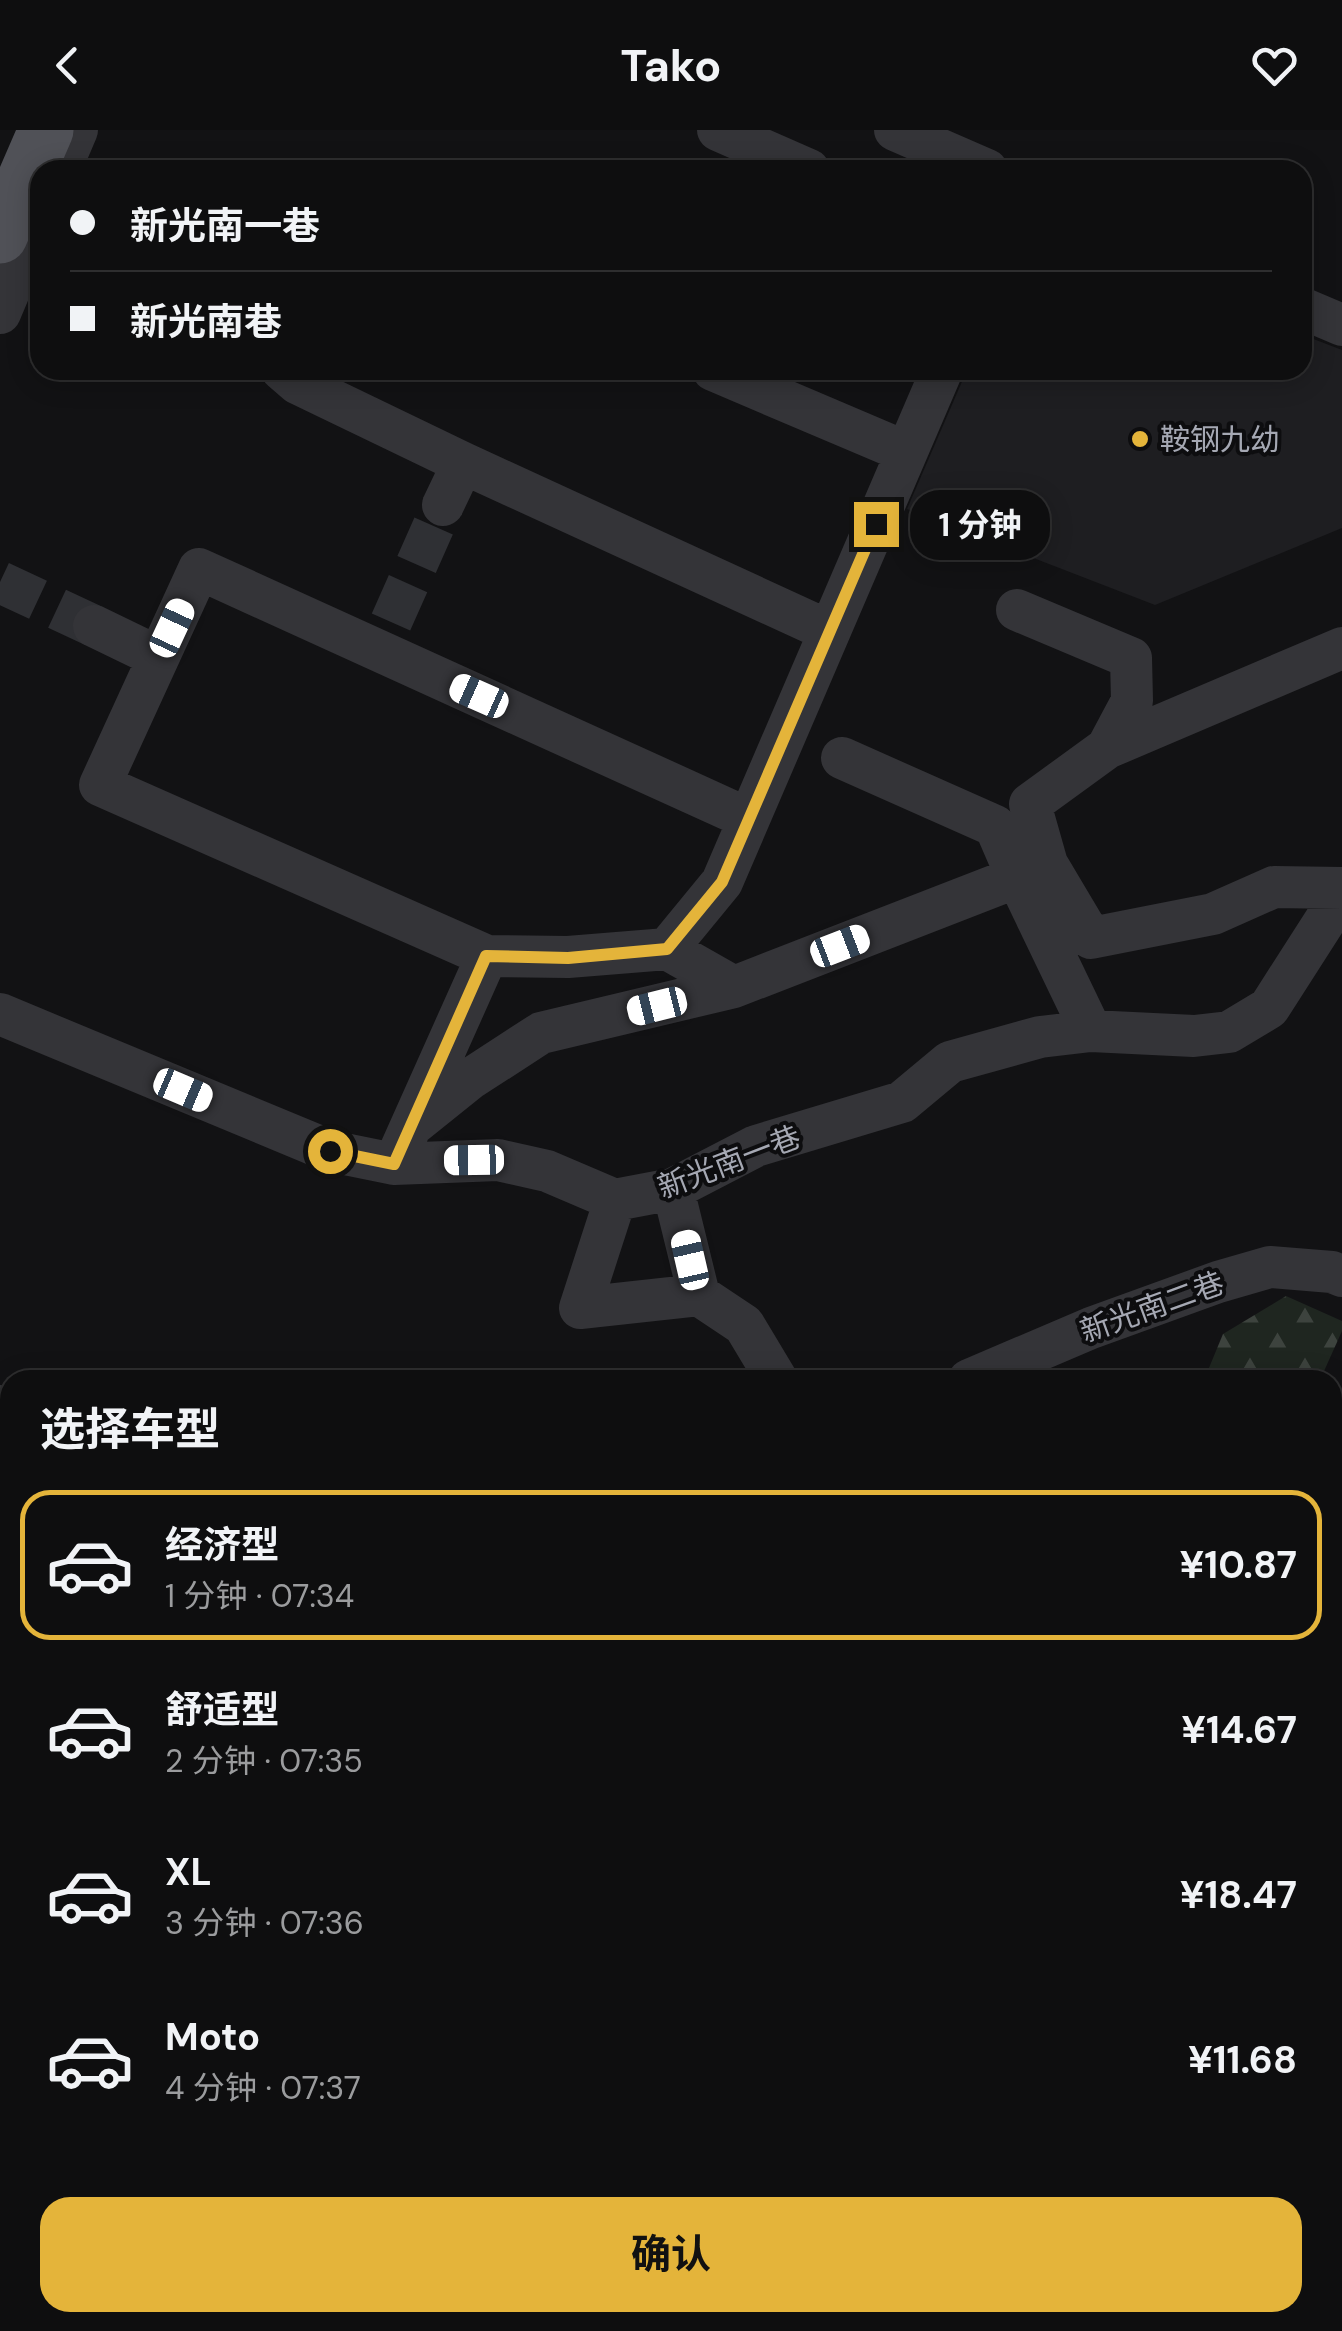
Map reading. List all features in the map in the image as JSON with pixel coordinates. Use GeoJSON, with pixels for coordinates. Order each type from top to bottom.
{"type":"FeatureCollection","features":[{"type":"Feature","properties":{"kind":"main road"},"geometry":{"type":"LineString","coordinates":[[44,160],[46,130]]}},
{"type":"Feature","properties":{"kind":"main road"},"geometry":{"type":"LineString","coordinates":[[0,236],[30,204]]}},
{"type":"Feature","properties":{"kind":"street"},"geometry":{"type":"LineString","coordinates":[[60,160],[78,130]]}},
{"type":"Feature","properties":{"kind":"street"},"geometry":{"type":"LineString","coordinates":[[718,130],[786,160]]}},
{"type":"Feature","properties":{"kind":"street"},"geometry":{"type":"LineString","coordinates":[[901,131],[964,160]]}},
{"type":"Feature","properties":{"kind":"street"},"geometry":{"type":"LineString","coordinates":[[0,313],[30,224]]}},
{"type":"Feature","properties":{"kind":"street"},"geometry":{"type":"LineString","coordinates":[[1312,312],[1342,325]]}},
{"type":"Feature","properties":{"kind":"street"},"geometry":{"type":"LineString","coordinates":[[294,380],[463,463],[829,631]]}},
{"type":"Feature","properties":{"kind":"street"},"geometry":{"type":"LineString","coordinates":[[737,380],[906,452]]}},
{"type":"Feature","properties":{"kind":"street"},"geometry":{"type":"LineString","coordinates":[[667,949],[722,882],[938,380]]}},
{"type":"Feature","properties":{"kind":"street"},"geometry":{"type":"LineString","coordinates":[[443,505],[463,463]]}},
{"type":"Feature","properties":{"kind":"street"},"geometry":{"type":"LineString","coordinates":[[734,987],[667,949],[568,958],[486,956],[100,784],[199,569],[385,636],[748,819]]}},
{"type":"Feature","properties":{"kind":"street"},"geometry":{"type":"LineString","coordinates":[[1017,610],[1131,658],[1132,702],[1107,748]]}},
{"type":"Feature","properties":{"kind":"street"},"geometry":{"type":"LineString","coordinates":[[94,626],[158,657]]}},
{"type":"Feature","properties":{"kind":"street"},"geometry":{"type":"LineString","coordinates":[[1342,648],[1107,748],[1030,804],[1047,864],[1091,938],[1213,914],[1274,887],[1342,891]]}},
{"type":"Feature","properties":{"kind":"street"},"geometry":{"type":"LineString","coordinates":[[842,758],[995,826],[1091,1031]]}},
{"type":"Feature","properties":{"kind":"street"},"geometry":{"type":"LineString","coordinates":[[402,1146],[470,1079],[542,1033],[734,987],[1017,877]]}},
{"type":"Feature","properties":{"kind":"street","name":"新光南一巷"},"geometry":{"type":"LineString","coordinates":[[0,1014],[330,1151],[402,1146],[498,1160],[546,1171],[616,1200],[673,1189],[756,1146],[902,1102],[950,1062],[1040,1037],[1091,1031],[1194,1036],[1229,1032],[1269,1008],[1342,891]]}},
{"type":"Feature","properties":{"kind":"street"},"geometry":{"type":"LineString","coordinates":[[402,1146],[486,956]]}},
{"type":"Feature","properties":{"kind":"street"},"geometry":{"type":"LineString","coordinates":[[673,1189],[699,1295]]}},
{"type":"Feature","properties":{"kind":"street"},"geometry":{"type":"LineString","coordinates":[[616,1200],[580,1308],[699,1295],[744,1325],[772,1370]]}},
{"type":"Feature","properties":{"kind":"street","name":"新光南二巷"},"geometry":{"type":"LineString","coordinates":[[992,1370],[1091,1328],[1270,1267],[1342,1276]]}},
{"type":"Feature","properties":{"kind":"shaded area","name":"鞍钢九幼"},"geometry":{"type":"Polygon","coordinates":[[[1312,338],[1342,350],[1342,528],[1155,605],[907,509],[963,380],[1312,380],[1312,338]]]}},
{"type":"Feature","properties":{"kind":"green space"},"geometry":{"type":"Polygon","coordinates":[[[1286,1296],[1342,1321],[1342,1331],[1324,1370],[1208,1370],[1223,1334],[1286,1296]]]}},
{"type":"Feature","properties":{"kind":"tunnel"},"geometry":{"type":"LineString","coordinates":[[391,622],[443,505]]}},
{"type":"Feature","properties":{"kind":"tunnel"},"geometry":{"type":"LineString","coordinates":[[0,582],[94,626]]}},
{"type":"Feature","properties":{"kind":"place","name":"鞍钢九幼"},"geometry":{"type":"Point","coordinates":[1140,439]}},
{"type":"Feature","properties":{"kind":"route"},"geometry":{"type":"LineString","coordinates":[[330,1151],[394,1164],[486,956],[568,958],[667,949],[722,882],[876,524]]}}]}
